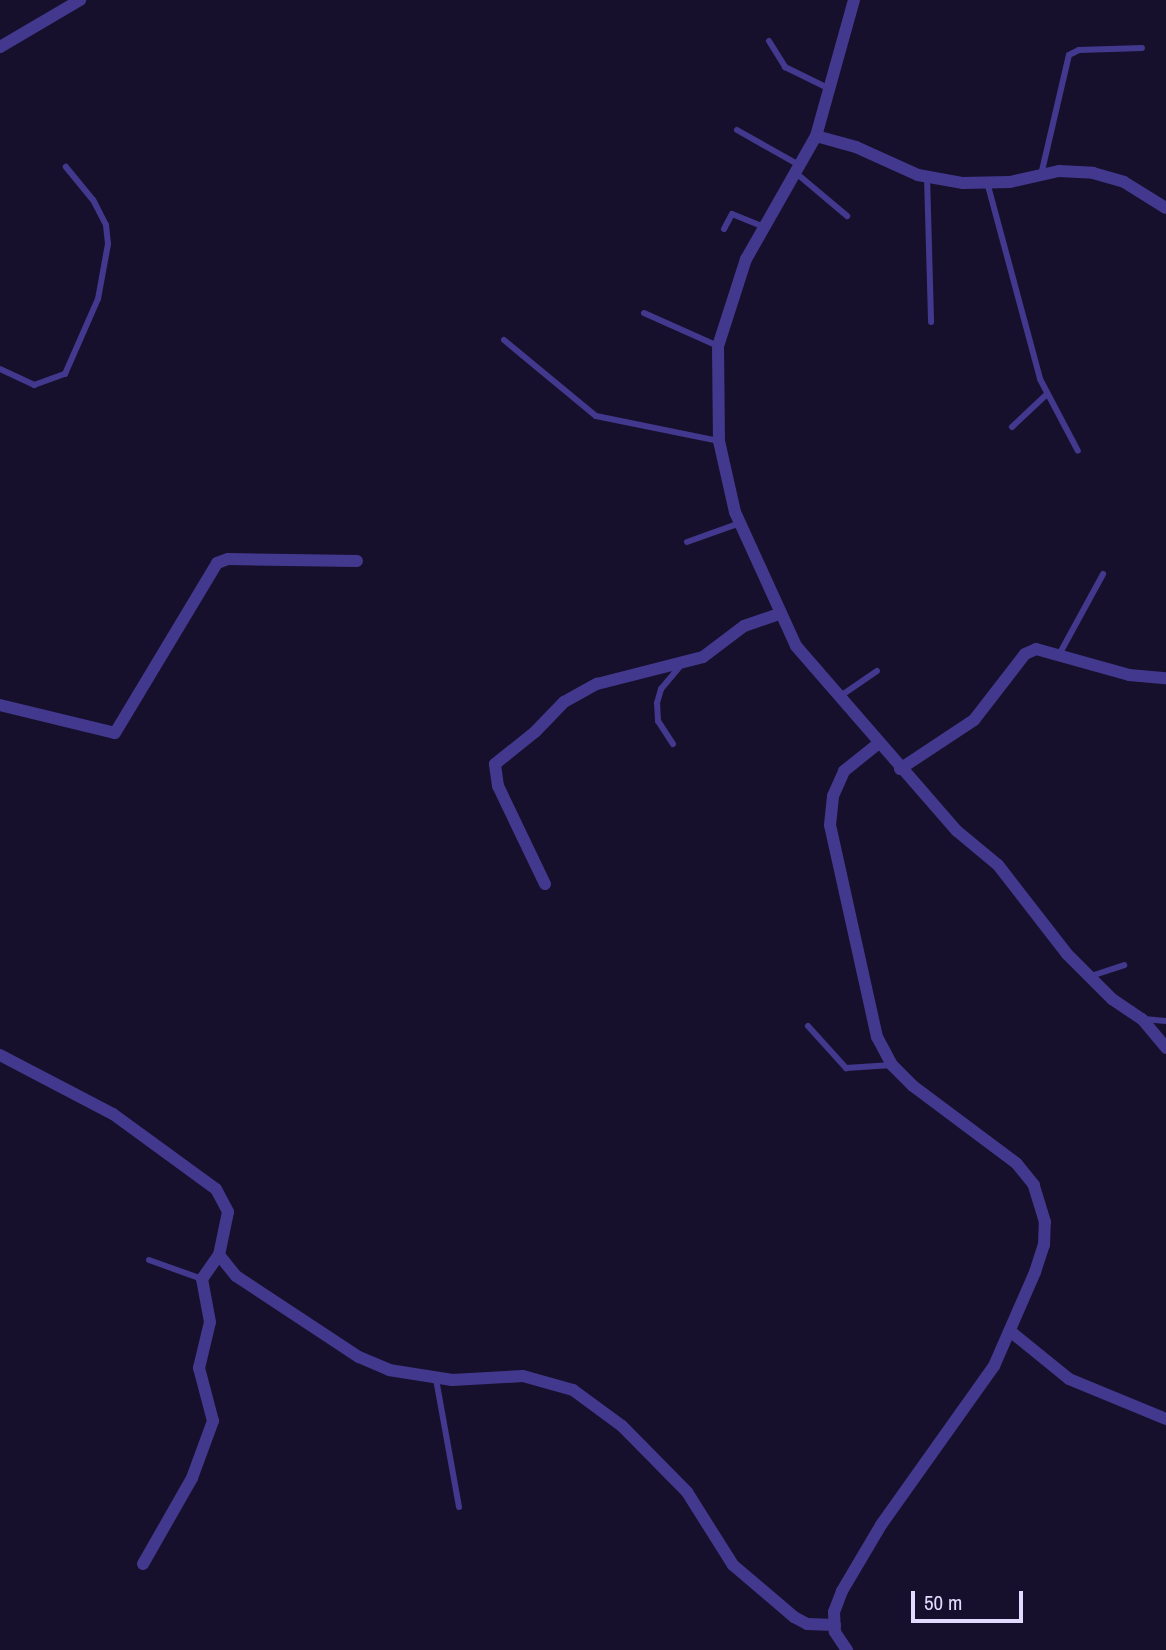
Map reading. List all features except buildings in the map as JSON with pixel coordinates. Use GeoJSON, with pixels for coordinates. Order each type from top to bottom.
{"type":"FeatureCollection","features":[{"type":"Feature","properties":{"kind":"street"},"geometry":{"type":"LineString","coordinates":[[0,47],[80,0]]}},
{"type":"Feature","properties":{"kind":"street"},"geometry":{"type":"LineString","coordinates":[[854,0],[816,136],[762,226],[736,282],[719,346],[719,440],[740,523],[796,646],[900,769],[957,831],[998,864],[1089,977],[1142,1019],[1166,1048]]}},
{"type":"Feature","properties":{"kind":"street"},"geometry":{"type":"LineString","coordinates":[[816,136],[856,147],[927,176],[987,182],[1041,174],[1093,173],[1124,182],[1166,208]]}},
{"type":"Feature","properties":{"kind":"street"},"geometry":{"type":"LineString","coordinates":[[0,705],[115,733],[217,563],[228,559],[357,561]]}},
{"type":"Feature","properties":{"kind":"street"},"geometry":{"type":"LineString","coordinates":[[545,884],[498,786],[495,764],[535,732],[564,702],[597,684],[704,657],[744,626],[781,613]]}},
{"type":"Feature","properties":{"kind":"street"},"geometry":{"type":"LineString","coordinates":[[900,769],[974,720],[1025,654],[1036,649],[1060,653],[1129,675],[1164,675]]}},
{"type":"Feature","properties":{"kind":"street"},"geometry":{"type":"LineString","coordinates":[[847,1650],[835,1625],[842,1591],[881,1525],[995,1366],[1044,1245],[1045,1222],[1034,1185],[1016,1163],[892,1065],[867,1003],[830,825],[833,796],[844,771],[879,743]]}},
{"type":"Feature","properties":{"kind":"street"},"geometry":{"type":"LineString","coordinates":[[0,1055],[113,1114],[216,1189],[228,1212],[219,1255],[202,1279],[210,1322],[199,1368],[213,1421],[192,1478],[143,1564]]}},
{"type":"Feature","properties":{"kind":"street"},"geometry":{"type":"LineString","coordinates":[[219,1255],[236,1276],[359,1357],[389,1370],[436,1378],[523,1376],[573,1390],[622,1426],[687,1492],[733,1565],[794,1617],[807,1624],[835,1625]]}},
{"type":"Feature","properties":{"kind":"street"},"geometry":{"type":"LineString","coordinates":[[1010,1331],[1069,1379],[1166,1419]]}},
{"type":"Feature","properties":{"kind":"lane"},"geometry":{"type":"LineString","coordinates":[[769,41],[785,67],[831,89]]}},
{"type":"Feature","properties":{"kind":"lane"},"geometry":{"type":"LineString","coordinates":[[1041,174],[1069,55],[1079,50],[1142,48]]}},
{"type":"Feature","properties":{"kind":"lane"},"geometry":{"type":"LineString","coordinates":[[737,130],[798,170],[847,216]]}},
{"type":"Feature","properties":{"kind":"lane"},"geometry":{"type":"LineString","coordinates":[[0,369],[34,385],[65,374],[97,299],[108,244],[106,225],[93,200],[66,167]]}},
{"type":"Feature","properties":{"kind":"lane"},"geometry":{"type":"LineString","coordinates":[[927,176],[931,322]]}},
{"type":"Feature","properties":{"kind":"lane"},"geometry":{"type":"LineString","coordinates":[[987,182],[1046,395],[1078,451]]}},
{"type":"Feature","properties":{"kind":"lane"},"geometry":{"type":"LineString","coordinates":[[724,229],[732,214],[762,226]]}},
{"type":"Feature","properties":{"kind":"lane"},"geometry":{"type":"LineString","coordinates":[[644,313],[719,346]]}},
{"type":"Feature","properties":{"kind":"lane"},"geometry":{"type":"LineString","coordinates":[[504,340],[596,416],[719,440]]}},
{"type":"Feature","properties":{"kind":"lane"},"geometry":{"type":"LineString","coordinates":[[1012,427],[1046,395]]}},
{"type":"Feature","properties":{"kind":"lane"},"geometry":{"type":"LineString","coordinates":[[687,542],[740,523]]}},
{"type":"Feature","properties":{"kind":"lane"},"geometry":{"type":"LineString","coordinates":[[1060,653],[1103,574]]}},
{"type":"Feature","properties":{"kind":"lane"},"geometry":{"type":"LineString","coordinates":[[673,744],[658,721],[657,703],[661,690],[681,664]]}},
{"type":"Feature","properties":{"kind":"lane"},"geometry":{"type":"LineString","coordinates":[[839,697],[877,671]]}},
{"type":"Feature","properties":{"kind":"lane"},"geometry":{"type":"LineString","coordinates":[[1089,977],[1124,965]]}},
{"type":"Feature","properties":{"kind":"lane"},"geometry":{"type":"LineString","coordinates":[[1142,1019],[1166,1021]]}},
{"type":"Feature","properties":{"kind":"lane"},"geometry":{"type":"LineString","coordinates":[[808,1027],[846,1068],[892,1065]]}},
{"type":"Feature","properties":{"kind":"lane"},"geometry":{"type":"LineString","coordinates":[[149,1260],[202,1279]]}},
{"type":"Feature","properties":{"kind":"lane"},"geometry":{"type":"LineString","coordinates":[[436,1378],[459,1507]]}}]}
